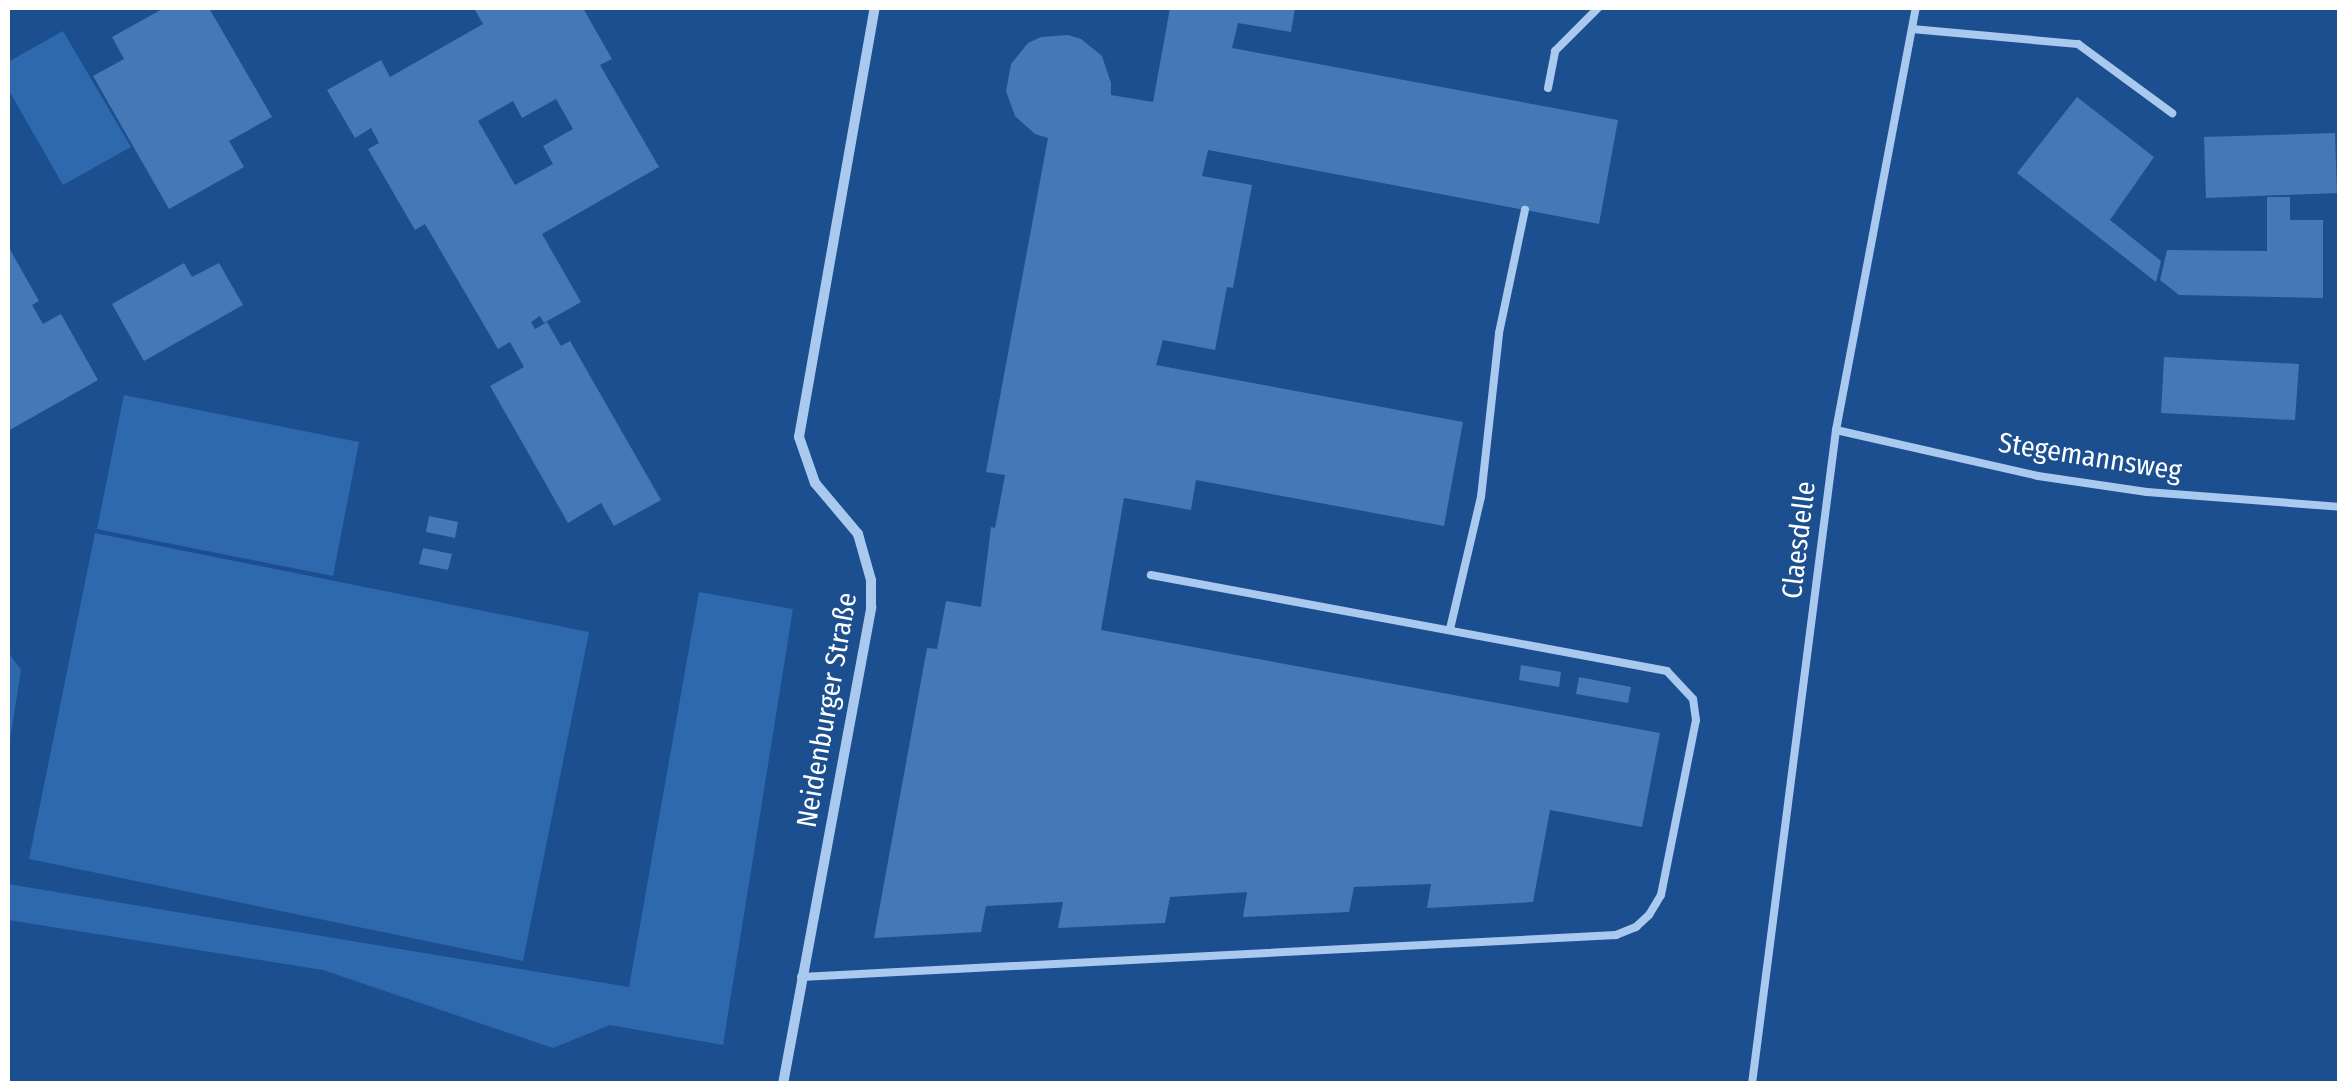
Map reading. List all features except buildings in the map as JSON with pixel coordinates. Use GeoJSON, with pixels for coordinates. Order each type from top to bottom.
{"type":"FeatureCollection","features":[{"type":"Feature","properties":{"kind":"street","name":"Neidenburger Straße"},"geometry":{"type":"LineString","coordinates":[[782,1084],[871,607],[871,580],[858,534],[815,483],[799,437],[875,8]]}},
{"type":"Feature","properties":{"kind":"lane"},"geometry":{"type":"LineString","coordinates":[[1548,88],[1555,51],[1598,8]]}},
{"type":"Feature","properties":{"kind":"lane","name":"Claesdelle"},"geometry":{"type":"LineString","coordinates":[[1752,1084],[1836,430],[1916,8]]}},
{"type":"Feature","properties":{"kind":"lane"},"geometry":{"type":"LineString","coordinates":[[1912,30],[2078,44],[2172,114]]}},
{"type":"Feature","properties":{"kind":"lane"},"geometry":{"type":"LineString","coordinates":[[1450,629],[1481,497],[1499,333],[1525,210]]}},
{"type":"Feature","properties":{"kind":"lane","name":"Stegemannsweg"},"geometry":{"type":"LineString","coordinates":[[1836,430],[2038,476],[2147,492],[2340,507]]}},
{"type":"Feature","properties":{"kind":"lane"},"geometry":{"type":"LineString","coordinates":[[801,977],[1616,936],[1636,928],[1661,895],[1696,720],[1693,699],[1667,671],[1152,575]]}},
{"type":"Feature","properties":{"kind":"shaded area"},"geometry":{"type":"Polygon","coordinates":[[[63,31],[131,147],[63,185],[8,89],[8,62],[63,31]]]}},
{"type":"Feature","properties":{"kind":"shaded area"},"geometry":{"type":"Polygon","coordinates":[[[124,395],[359,442],[333,576],[97,529],[124,395]]]}},
{"type":"Feature","properties":{"kind":"shaded area"},"geometry":{"type":"Polygon","coordinates":[[[95,533],[589,632],[523,961],[29,859],[95,533]]]}},
{"type":"Feature","properties":{"kind":"shaded area"},"geometry":{"type":"Polygon","coordinates":[[[699,592],[793,609],[723,1045],[610,1025],[553,1048],[323,970],[8,920],[8,884],[629,987],[699,592]]]}},
{"type":"Feature","properties":{"kind":"shaded area"},"geometry":{"type":"Polygon","coordinates":[[[8,652],[21,670],[8,752],[8,652]]]}}]}
